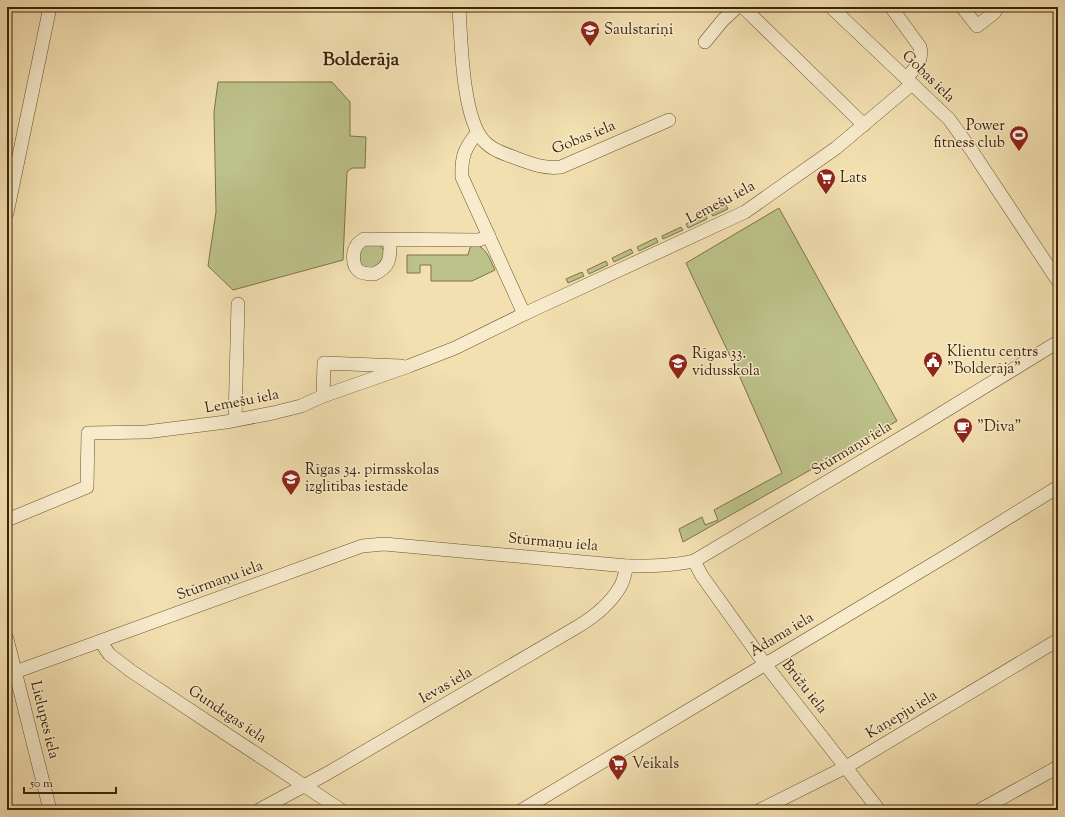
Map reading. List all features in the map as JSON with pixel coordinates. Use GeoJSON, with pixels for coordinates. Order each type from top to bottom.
{"type":"FeatureCollection","features":[{"type":"Feature","properties":{"kind":"street"},"geometry":{"type":"LineString","coordinates":[[7,213],[50,7]]}},
{"type":"Feature","properties":{"kind":"street","name":"Gobas iela"},"geometry":{"type":"LineString","coordinates":[[459,7],[466,92],[471,115],[477,133],[485,142],[497,150],[540,167],[561,167],[669,120]]}},
{"type":"Feature","properties":{"kind":"street"},"geometry":{"type":"LineString","coordinates":[[705,42],[723,20],[737,7]]}},
{"type":"Feature","properties":{"kind":"street"},"geometry":{"type":"LineString","coordinates":[[743,7],[864,125]]}},
{"type":"Feature","properties":{"kind":"street","name":"Gobas iela"},"geometry":{"type":"LineString","coordinates":[[831,7],[949,119],[972,151],[1058,281]]}},
{"type":"Feature","properties":{"kind":"street","name":"Lemešu iela"},"geometry":{"type":"LineString","coordinates":[[7,520],[87,487],[88,433],[146,432],[235,420],[301,406],[323,396],[455,348],[524,314],[745,212],[836,148],[864,125],[909,81],[920,60],[920,47],[891,7]]}},
{"type":"Feature","properties":{"kind":"street"},"geometry":{"type":"LineString","coordinates":[[962,7],[977,26],[995,12]]}},
{"type":"Feature","properties":{"kind":"street"},"geometry":{"type":"LineString","coordinates":[[477,133],[467,145],[461,163],[462,176],[524,314]]}},
{"type":"Feature","properties":{"kind":"street"},"geometry":{"type":"LineString","coordinates":[[390,239],[479,240],[489,236]]}},
{"type":"Feature","properties":{"kind":"street"},"geometry":{"type":"LineString","coordinates":[[235,420],[238,304]]}},
{"type":"Feature","properties":{"kind":"street","name":"Stūrmaņu iela"},"geometry":{"type":"LineString","coordinates":[[11,673],[101,642],[362,546],[384,544],[627,566],[654,567],[694,561],[1058,342]]}},
{"type":"Feature","properties":{"kind":"street"},"geometry":{"type":"LineString","coordinates":[[323,396],[324,363],[409,366]]}},
{"type":"Feature","properties":{"kind":"street","name":"Ādama iela"},"geometry":{"type":"LineString","coordinates":[[522,810],[1058,487]]}},
{"type":"Feature","properties":{"kind":"street","name":"Brūžu iela"},"geometry":{"type":"LineString","coordinates":[[694,561],[702,576],[765,664],[879,810]]}},
{"type":"Feature","properties":{"kind":"street","name":"Ievas iela"},"geometry":{"type":"LineString","coordinates":[[259,810],[304,786],[577,628],[593,617],[621,586],[627,566]]}},
{"type":"Feature","properties":{"kind":"street","name":"Lielupes iela"},"geometry":{"type":"LineString","coordinates":[[7,639],[11,673],[50,810]]}},
{"type":"Feature","properties":{"kind":"street","name":"Kaņepju iela"},"geometry":{"type":"LineString","coordinates":[[760,810],[846,767],[1058,640]]}},
{"type":"Feature","properties":{"kind":"street","name":"Gundegas iela"},"geometry":{"type":"LineString","coordinates":[[101,642],[109,654],[131,671],[341,810]]}},
{"type":"Feature","properties":{"kind":"street"},"geometry":{"type":"LineString","coordinates":[[980,810],[1058,767]]}},
{"type":"Feature","properties":{"kind":"green space"},"geometry":{"type":"Polygon","coordinates":[[[218,82],[332,82],[350,102],[350,136],[366,137],[365,168],[352,168],[347,172],[343,260],[233,290],[208,266],[216,212],[214,112],[218,82]]]}},
{"type":"Feature","properties":{"kind":"green space"},"geometry":{"type":"Polygon","coordinates":[[[726,205],[728,209],[713,216],[711,213],[726,205]]]}},
{"type":"Feature","properties":{"kind":"green space"},"geometry":{"type":"Polygon","coordinates":[[[779,208],[897,421],[683,542],[679,529],[702,517],[705,525],[718,520],[714,510],[782,473],[739,375],[686,263],[779,208]]]}},
{"type":"Feature","properties":{"kind":"green space"},"geometry":{"type":"Polygon","coordinates":[[[706,215],[707,219],[688,228],[686,224],[706,215]]]}},
{"type":"Feature","properties":{"kind":"green space"},"geometry":{"type":"Polygon","coordinates":[[[681,227],[683,230],[663,239],[662,236],[681,227]]]}},
{"type":"Feature","properties":{"kind":"green space"},"geometry":{"type":"Polygon","coordinates":[[[656,238],[658,242],[639,251],[637,247],[656,238]]]}},
{"type":"Feature","properties":{"kind":"green space"},"geometry":{"type":"Polygon","coordinates":[[[362,244],[380,245],[383,249],[385,257],[376,269],[361,266],[357,252],[362,244]]]}},
{"type":"Feature","properties":{"kind":"green space"},"geometry":{"type":"Polygon","coordinates":[[[473,245],[484,250],[495,270],[472,281],[431,281],[431,265],[420,265],[420,273],[407,273],[407,255],[468,255],[470,248],[473,245]]]}},
{"type":"Feature","properties":{"kind":"green space"},"geometry":{"type":"Polygon","coordinates":[[[631,249],[633,253],[614,262],[612,258],[631,249]]]}},
{"type":"Feature","properties":{"kind":"green space"},"geometry":{"type":"Polygon","coordinates":[[[606,261],[608,265],[589,274],[587,270],[606,261]]]}},
{"type":"Feature","properties":{"kind":"green space"},"geometry":{"type":"Polygon","coordinates":[[[582,272],[584,276],[568,283],[566,279],[582,272]]]}},
{"type":"Feature","properties":{"kind":"place","name":"Saulstariņi"},"geometry":{"type":"Point","coordinates":[590,47]}},
{"type":"Feature","properties":{"kind":"place","name":"Power fitness club"},"geometry":{"type":"Point","coordinates":[1019,152]}},
{"type":"Feature","properties":{"kind":"place","name":"Lats"},"geometry":{"type":"Point","coordinates":[826,195]}},
{"type":"Feature","properties":{"kind":"place","name":"Klientu centrs \"Bolderāja\""},"geometry":{"type":"Point","coordinates":[933,378]}},
{"type":"Feature","properties":{"kind":"place","name":"Rīgas 33. vidusskola"},"geometry":{"type":"Point","coordinates":[678,380]}},
{"type":"Feature","properties":{"kind":"place","name":"\"Diva\""},"geometry":{"type":"Point","coordinates":[963,444]}},
{"type":"Feature","properties":{"kind":"place","name":"Rīgas 34. pirmsskolas izglītības iestāde"},"geometry":{"type":"Point","coordinates":[291,496]}},
{"type":"Feature","properties":{"kind":"place","name":"Veikals"},"geometry":{"type":"Point","coordinates":[618,781]}},
{"type":"Feature","properties":{"kind":"district","name":"Bolderāja"},"geometry":{"type":"Point","coordinates":[361,60]}}]}
